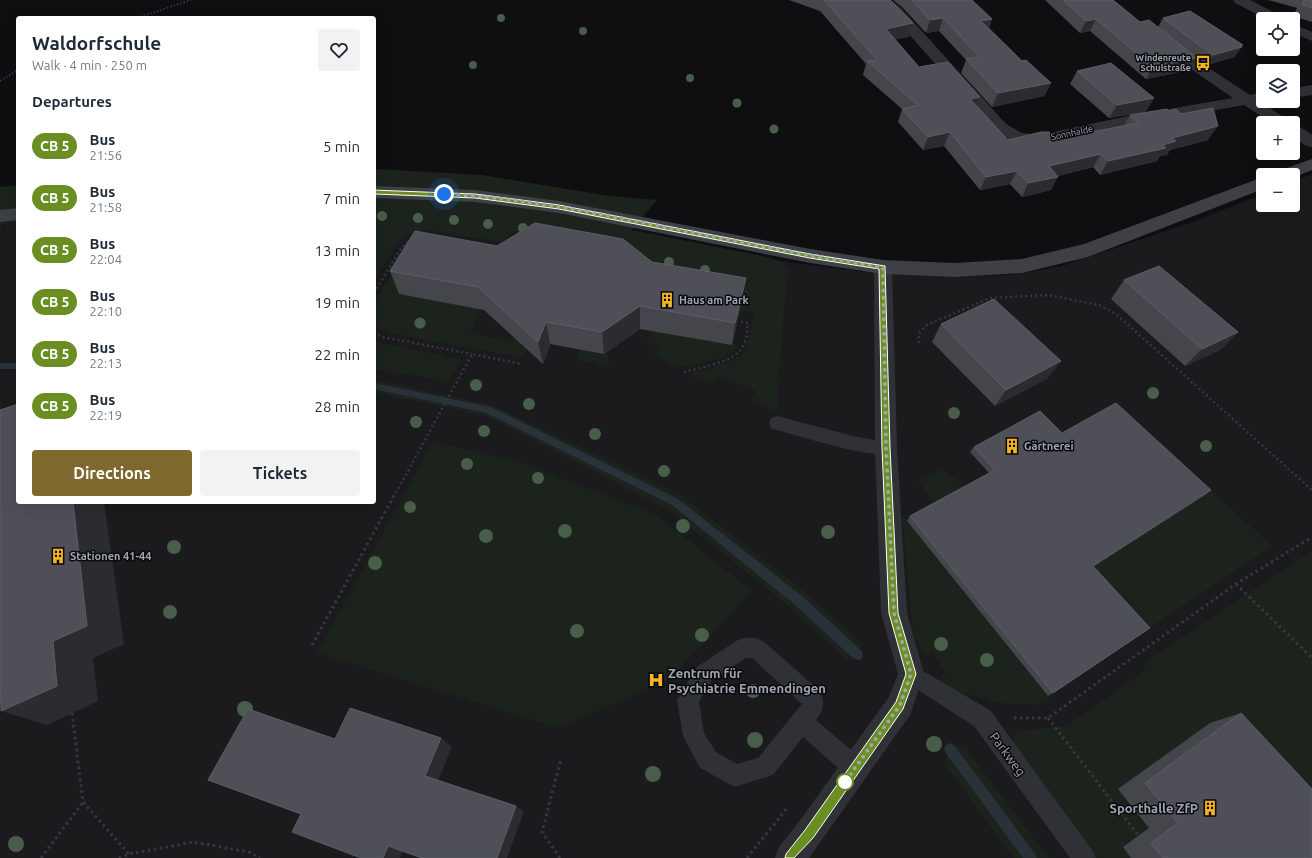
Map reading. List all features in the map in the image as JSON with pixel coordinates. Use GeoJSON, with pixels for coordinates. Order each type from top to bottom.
{"type":"FeatureCollection","features":[{"type":"Feature","properties":{"kind":"street","name":"Sonnhalde"},"geometry":{"type":"LineString","coordinates":[[883,0],[896,11],[1000,127],[1018,137],[1039,140],[1256,98]]}},
{"type":"Feature","properties":{"kind":"street"},"geometry":{"type":"LineString","coordinates":[[1240,0],[1263,12]]}},
{"type":"Feature","properties":{"kind":"street"},"geometry":{"type":"LineString","coordinates":[[1300,31],[1312,37]]}},
{"type":"Feature","properties":{"kind":"street"},"geometry":{"type":"LineString","coordinates":[[1156,35],[1193,64],[1271,116]]}},
{"type":"Feature","properties":{"kind":"street"},"geometry":{"type":"LineString","coordinates":[[1300,92],[1312,90]]}},
{"type":"Feature","properties":{"kind":"street"},"geometry":{"type":"LineString","coordinates":[[1300,134],[1312,142]]}},
{"type":"Feature","properties":{"kind":"street"},"geometry":{"type":"LineString","coordinates":[[1300,169],[1312,164]]}},
{"type":"Feature","properties":{"kind":"street"},"geometry":{"type":"LineString","coordinates":[[376,192],[475,196],[559,207],[810,256],[883,268],[954,270],[1022,266],[1088,250],[1256,186]]}},
{"type":"Feature","properties":{"kind":"street"},"geometry":{"type":"LineString","coordinates":[[0,216],[16,214]]}},
{"type":"Feature","properties":{"kind":"street"},"geometry":{"type":"LineString","coordinates":[[790,858],[900,705],[911,674],[894,613],[886,448],[883,268]]}},
{"type":"Feature","properties":{"kind":"lane"},"geometry":{"type":"LineString","coordinates":[[777,423],[857,444],[886,448]]}},
{"type":"Feature","properties":{"kind":"lane"},"geometry":{"type":"LineString","coordinates":[[743,648],[756,648],[813,698],[813,707],[802,722],[765,767],[735,776],[708,760],[694,736],[688,700],[704,674],[743,648]]}},
{"type":"Feature","properties":{"kind":"lane","name":"Parkweg"},"geometry":{"type":"LineString","coordinates":[[911,674],[982,718],[1084,858]]}},
{"type":"Feature","properties":{"kind":"lane"},"geometry":{"type":"LineString","coordinates":[[802,722],[855,768]]}},
{"type":"Feature","properties":{"kind":"path"},"geometry":{"type":"LineString","coordinates":[[143,16],[191,0]]}},
{"type":"Feature","properties":{"kind":"path"},"geometry":{"type":"LineString","coordinates":[[0,81],[16,71]]}},
{"type":"Feature","properties":{"kind":"path"},"geometry":{"type":"LineString","coordinates":[[376,290],[400,250],[415,238]]}},
{"type":"Feature","properties":{"kind":"path"},"geometry":{"type":"LineString","coordinates":[[388,270],[395,272]]}},
{"type":"Feature","properties":{"kind":"path"},"geometry":{"type":"LineString","coordinates":[[919,343],[919,333],[927,325],[990,298],[1048,295],[1099,305],[1116,314],[1312,490]]}},
{"type":"Feature","properties":{"kind":"path"},"geometry":{"type":"LineString","coordinates":[[684,372],[730,359],[738,354],[743,347],[748,323],[738,321]]}},
{"type":"Feature","properties":{"kind":"path"},"geometry":{"type":"LineString","coordinates":[[376,333],[382,337],[521,364]]}},
{"type":"Feature","properties":{"kind":"path"},"geometry":{"type":"LineString","coordinates":[[312,645],[472,354]]}},
{"type":"Feature","properties":{"kind":"path"},"geometry":{"type":"LineString","coordinates":[[982,718],[1048,718],[1236,584],[1312,537]]}},
{"type":"Feature","properties":{"kind":"path"},"geometry":{"type":"LineString","coordinates":[[1236,584],[1312,658]]}},
{"type":"Feature","properties":{"kind":"path"},"geometry":{"type":"LineString","coordinates":[[72,713],[83,802],[129,854]]}},
{"type":"Feature","properties":{"kind":"path"},"geometry":{"type":"LineString","coordinates":[[1048,718],[1138,835]]}},
{"type":"Feature","properties":{"kind":"path"},"geometry":{"type":"LineString","coordinates":[[560,858],[542,832],[561,758]]}},
{"type":"Feature","properties":{"kind":"path"},"geometry":{"type":"LineString","coordinates":[[41,858],[83,802]]}},
{"type":"Feature","properties":{"kind":"path"},"geometry":{"type":"LineString","coordinates":[[119,858],[129,854],[194,842],[249,852],[260,858]]}},
{"type":"Feature","properties":{"kind":"shaded area"},"geometry":{"type":"Polygon","coordinates":[[[376,169],[482,175],[609,196],[657,200],[632,230],[772,258],[789,268],[786,283],[777,412],[750,401],[756,391],[718,375],[712,385],[690,375],[733,360],[744,350],[750,336],[754,312],[740,310],[742,301],[535,232],[514,231],[501,242],[426,230],[413,232],[403,238],[396,245],[376,278],[376,169]]]}},
{"type":"Feature","properties":{"kind":"shaded area","name":"Zentrum für Psychiatrie Emmendingen"},"geometry":{"type":"Polygon","coordinates":[[[1312,174],[1312,858],[0,858],[0,225],[16,222],[16,504],[376,504],[376,203],[631,230],[788,262],[881,274],[947,277],[1010,275],[1062,266],[1193,222],[1256,197],[1256,212],[1300,212],[1300,179],[1312,174]]]}},
{"type":"Feature","properties":{"kind":"shaded area"},"geometry":{"type":"Polygon","coordinates":[[[16,185],[16,222],[0,225],[0,187],[16,185]]]}},
{"type":"Feature","properties":{"kind":"shaded area"},"geometry":{"type":"Polygon","coordinates":[[[390,276],[408,280],[481,309],[470,333],[511,342],[514,337],[531,340],[523,358],[390,333],[376,325],[376,302],[390,276]]]}},
{"type":"Feature","properties":{"kind":"shaded area"},"geometry":{"type":"Polygon","coordinates":[[[650,330],[739,346],[726,357],[677,368],[654,354],[659,348],[646,340],[649,337],[650,330]]]}},
{"type":"Feature","properties":{"kind":"shaded area"},"geometry":{"type":"Polygon","coordinates":[[[376,341],[462,360],[449,381],[376,369],[376,341]]]}},
{"type":"Feature","properties":{"kind":"shaded area"},"geometry":{"type":"Polygon","coordinates":[[[579,349],[604,354],[607,352],[610,365],[607,366],[576,360],[579,349]]]}},
{"type":"Feature","properties":{"kind":"shaded area"},"geometry":{"type":"Polygon","coordinates":[[[376,380],[492,405],[681,495],[805,592],[862,644],[861,650],[856,657],[847,660],[790,607],[669,510],[485,416],[376,392],[376,380]]]}},
{"type":"Feature","properties":{"kind":"shaded area"},"geometry":{"type":"Polygon","coordinates":[[[433,442],[515,460],[658,516],[752,591],[671,678],[559,728],[317,653],[433,442]]]}},
{"type":"Feature","properties":{"kind":"shaded area"},"geometry":{"type":"Polygon","coordinates":[[[941,468],[967,488],[935,505],[918,480],[941,468]]]}},
{"type":"Feature","properties":{"kind":"shaded area"},"geometry":{"type":"Polygon","coordinates":[[[1212,491],[1272,546],[1143,632],[1086,569],[1212,491]]]}},
{"type":"Feature","properties":{"kind":"shaded area"},"geometry":{"type":"Polygon","coordinates":[[[902,515],[1051,700],[1040,705],[999,703],[959,692],[948,686],[939,678],[946,674],[933,653],[925,656],[913,633],[902,515]]]}},
{"type":"Feature","properties":{"kind":"shaded area"},"geometry":{"type":"Polygon","coordinates":[[[1312,551],[1312,858],[1097,858],[1058,803],[1011,745],[1016,732],[1068,725],[1143,672],[1147,661],[1312,551]]]}},
{"type":"Feature","properties":{"kind":"shaded area"},"geometry":{"type":"Polygon","coordinates":[[[956,746],[965,747],[1049,858],[1013,858],[945,764],[948,753],[956,746]]]}},
{"type":"Feature","properties":{"kind":"building"},"geometry":{"type":"Polygon","coordinates":[[[824,0],[890,0],[913,23],[886,29],[919,67],[948,62],[980,97],[970,99],[1008,140],[1041,132],[1049,132],[1056,139],[1138,123],[1130,115],[1167,109],[1169,111],[1176,109],[1181,114],[1213,108],[1218,126],[1172,138],[1176,141],[1163,145],[1166,148],[1108,161],[1101,154],[1049,166],[1058,177],[1028,183],[1017,171],[986,177],[950,132],[928,137],[902,109],[918,105],[867,61],[877,60],[824,0]]]}},
{"type":"Feature","properties":{"kind":"building"},"geometry":{"type":"Polygon","coordinates":[[[912,0],[972,0],[992,19],[981,21],[1022,61],[1026,60],[1051,83],[998,93],[966,59],[980,57],[943,18],[930,20],[912,0]]]}},
{"type":"Feature","properties":{"kind":"building"},"geometry":{"type":"Polygon","coordinates":[[[1063,0],[1113,0],[1140,22],[1149,20],[1197,58],[1153,67],[1096,19],[1086,21],[1063,0]]]}},
{"type":"Feature","properties":{"kind":"building"},"geometry":{"type":"Polygon","coordinates":[[[1304,0],[1312,0],[1312,8],[1302,5],[1304,0]]]}},
{"type":"Feature","properties":{"kind":"building"},"geometry":{"type":"Polygon","coordinates":[[[1190,11],[1243,45],[1240,46],[1242,47],[1213,55],[1163,18],[1190,11]]]}},
{"type":"Feature","properties":{"kind":"building"},"geometry":{"type":"Polygon","coordinates":[[[1111,63],[1154,98],[1117,105],[1077,71],[1111,63]]]}},
{"type":"Feature","properties":{"kind":"building"},"geometry":{"type":"Polygon","coordinates":[[[535,223],[623,239],[652,262],[746,278],[735,323],[640,306],[602,332],[546,322],[538,342],[478,287],[390,271],[415,231],[497,246],[535,223]]]}},
{"type":"Feature","properties":{"kind":"building"},"geometry":{"type":"Polygon","coordinates":[[[1159,266],[1238,332],[1202,349],[1124,280],[1159,266]]]}},
{"type":"Feature","properties":{"kind":"building"},"geometry":{"type":"Polygon","coordinates":[[[994,299],[1061,361],[1006,390],[941,324],[994,299]]]}},
{"type":"Feature","properties":{"kind":"building"},"geometry":{"type":"Polygon","coordinates":[[[1116,403],[1211,490],[1093,566],[1150,628],[1053,693],[910,516],[995,470],[974,447],[1040,411],[1062,433],[1116,403]]]}},
{"type":"Feature","properties":{"kind":"building","name":"Stationen 41-44"},"geometry":{"type":"Polygon","coordinates":[[[16,405],[16,504],[73,504],[87,626],[53,641],[57,686],[1,711],[0,681],[0,410],[16,405]]]}},
{"type":"Feature","properties":{"kind":"building"},"geometry":{"type":"Polygon","coordinates":[[[350,708],[441,738],[425,776],[516,806],[497,858],[422,858],[388,846],[383,858],[361,858],[292,832],[301,814],[208,780],[248,709],[335,739],[350,708]]]}},
{"type":"Feature","properties":{"kind":"building","name":"Sporthalle ZfP"},"geometry":{"type":"Polygon","coordinates":[[[1241,713],[1312,789],[1312,858],[1163,858],[1151,843],[1178,823],[1145,783],[1241,713]]]}},
{"type":"Feature","properties":{"kind":"waterway"},"geometry":{"type":"LineString","coordinates":[[0,366],[16,366]]}},
{"type":"Feature","properties":{"kind":"waterway"},"geometry":{"type":"LineString","coordinates":[[376,386],[488,410],[675,502],[798,600],[858,655]]}},
{"type":"Feature","properties":{"kind":"waterway"},"geometry":{"type":"LineString","coordinates":[[950,749],[1031,858]]}},
{"type":"Feature","properties":{"kind":"bus line"},"geometry":{"type":"LineString","coordinates":[[376,192],[475,196],[559,207],[810,256],[883,268],[886,448],[894,613],[911,674],[900,705],[809,834],[790,858]]}},
{"type":"Feature","properties":{"kind":"place","name":"Windenreute Schulstraße"},"geometry":{"type":"Point","coordinates":[1203,63]}},
{"type":"Feature","properties":{"kind":"place","name":"Haus am Park"},"geometry":{"type":"Point","coordinates":[667,300]}},
{"type":"Feature","properties":{"kind":"place","name":"Gärtnerei"},"geometry":{"type":"Point","coordinates":[1012,446]}},
{"type":"Feature","properties":{"kind":"place","name":"Stationen 41-44"},"geometry":{"type":"Point","coordinates":[58,556]}},
{"type":"Feature","properties":{"kind":"place","name":"Zentrum für Psychiatrie Emmendingen"},"geometry":{"type":"Point","coordinates":[656,680]}},
{"type":"Feature","properties":{"kind":"place","name":"Sporthalle ZfP"},"geometry":{"type":"Point","coordinates":[1210,808]}},
{"type":"Feature","properties":{"kind":"route"},"geometry":{"type":"LineString","coordinates":[[444,194],[475,196],[559,207],[810,256],[883,268],[886,448],[894,613],[911,674],[900,705],[845,782]]}}]}
